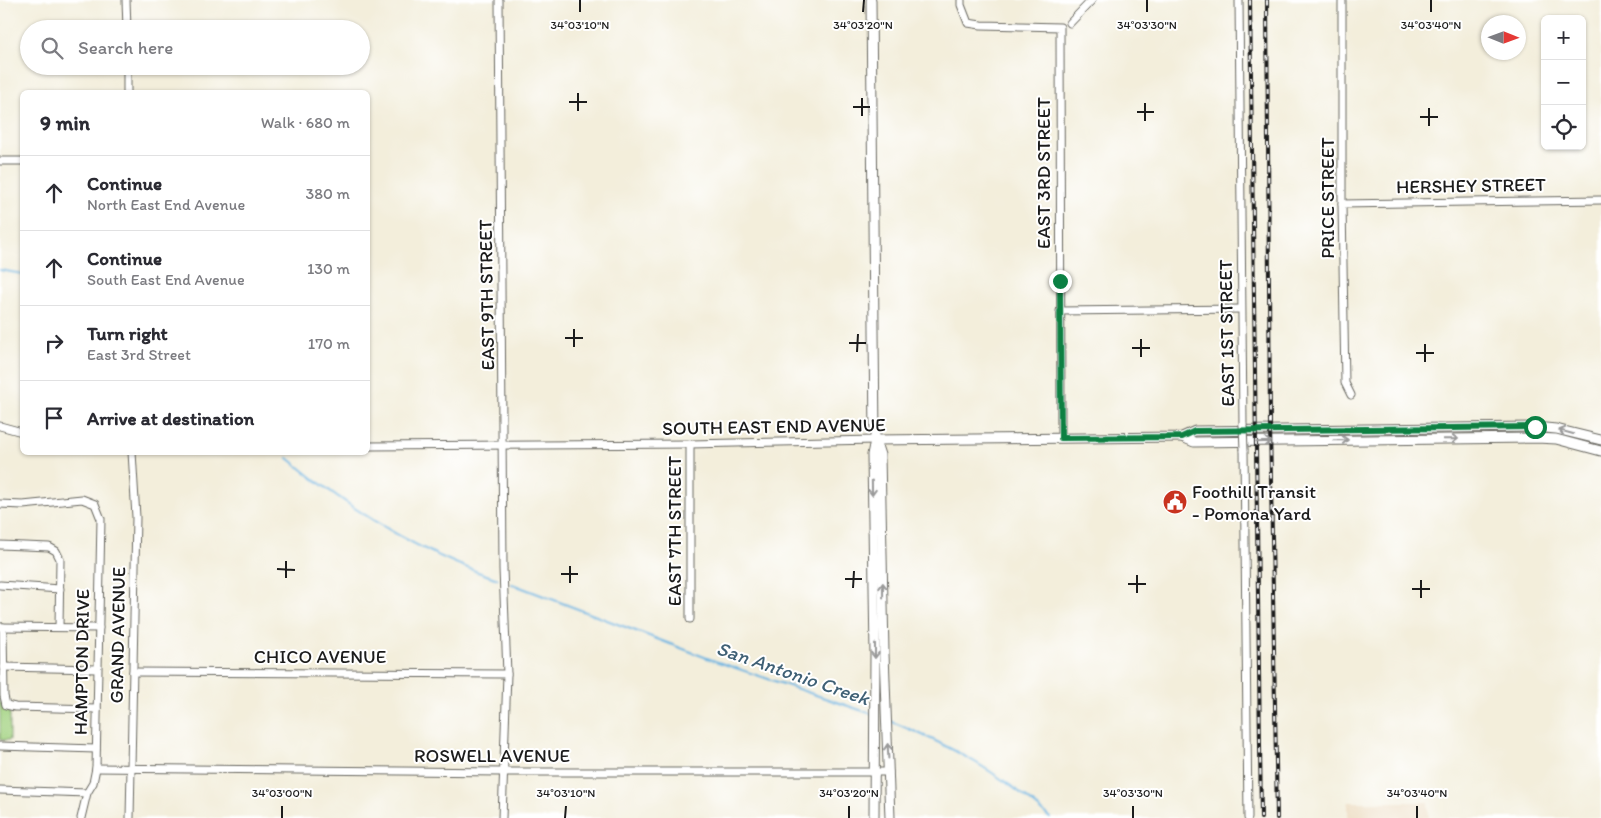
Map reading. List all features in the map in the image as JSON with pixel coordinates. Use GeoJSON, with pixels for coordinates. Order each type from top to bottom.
{"type":"FeatureCollection","features":[{"type":"Feature","properties":{"kind":"main road"},"geometry":{"type":"LineString","coordinates":[[871,0],[875,440],[872,455],[875,648],[873,722],[874,818]]}},
{"type":"Feature","properties":{"kind":"main road"},"geometry":{"type":"LineString","coordinates":[[1469,428],[1469,438]]}},
{"type":"Feature","properties":{"kind":"main road"},"geometry":{"type":"LineString","coordinates":[[1182,437],[1195,431],[1549,428],[1601,440]]}},
{"type":"Feature","properties":{"kind":"main road"},"geometry":{"type":"LineString","coordinates":[[1182,437],[1194,442],[1537,438],[1556,440],[1601,451]]}},
{"type":"Feature","properties":{"kind":"main road","name":"SOUTH EAST END AVENUE"},"geometry":{"type":"LineString","coordinates":[[875,440],[1182,437]]}},
{"type":"Feature","properties":{"kind":"main road"},"geometry":{"type":"LineString","coordinates":[[875,440],[880,455],[890,818]]}},
{"type":"Feature","properties":{"kind":"street"},"geometry":{"type":"LineString","coordinates":[[126,0],[127,20]]}},
{"type":"Feature","properties":{"kind":"street","name":"EAST 9TH STREET"},"geometry":{"type":"LineString","coordinates":[[499,0],[504,590],[507,674],[502,772],[502,818]]}},
{"type":"Feature","properties":{"kind":"street","name":"EAST 3RD STREET"},"geometry":{"type":"LineString","coordinates":[[961,0],[968,23],[1060,27],[1061,438]]}},
{"type":"Feature","properties":{"kind":"street"},"geometry":{"type":"LineString","coordinates":[[1070,23],[1092,0]]}},
{"type":"Feature","properties":{"kind":"street","name":"EAST 1ST STREET"},"geometry":{"type":"LineString","coordinates":[[1239,0],[1248,817]]}},
{"type":"Feature","properties":{"kind":"street","name":"PRICE STREET"},"geometry":{"type":"LineString","coordinates":[[1342,0],[1342,204],[1345,383],[1351,395]]}},
{"type":"Feature","properties":{"kind":"street"},"geometry":{"type":"LineString","coordinates":[[127,75],[127,90]]}},
{"type":"Feature","properties":{"kind":"street"},"geometry":{"type":"LineString","coordinates":[[0,161],[20,160]]}},
{"type":"Feature","properties":{"kind":"street","name":"HERSHEY STREET"},"geometry":{"type":"LineString","coordinates":[[1342,204],[1601,200]]}},
{"type":"Feature","properties":{"kind":"street"},"geometry":{"type":"LineString","coordinates":[[1060,311],[1241,308]]}},
{"type":"Feature","properties":{"kind":"street"},"geometry":{"type":"LineString","coordinates":[[0,426],[20,431]]}},
{"type":"Feature","properties":{"kind":"street","name":"SOUTH EAST END AVENUE"},"geometry":{"type":"LineString","coordinates":[[370,446],[690,444],[875,440]]}},
{"type":"Feature","properties":{"kind":"street","name":"EAST 7TH STREET"},"geometry":{"type":"LineString","coordinates":[[690,444],[690,618]]}},
{"type":"Feature","properties":{"kind":"street","name":"GRAND AVENUE"},"geometry":{"type":"LineString","coordinates":[[130,818],[136,517],[132,455]]}},
{"type":"Feature","properties":{"kind":"street","name":"HAMPTON DRIVE"},"geometry":{"type":"LineString","coordinates":[[0,504],[23,506],[82,499],[95,504],[101,519],[96,768],[81,818]]}},
{"type":"Feature","properties":{"kind":"street"},"geometry":{"type":"LineString","coordinates":[[0,545],[49,548],[56,551],[60,559],[59,627]]}},
{"type":"Feature","properties":{"kind":"street"},"geometry":{"type":"LineString","coordinates":[[0,586],[60,589]]}},
{"type":"Feature","properties":{"kind":"street"},"geometry":{"type":"LineString","coordinates":[[97,709],[16,707],[6,705],[4,696],[2,627],[99,628]]}},
{"type":"Feature","properties":{"kind":"street"},"geometry":{"type":"LineString","coordinates":[[3,667],[97,669]]}},
{"type":"Feature","properties":{"kind":"street","name":"CHICO AVENUE"},"geometry":{"type":"LineString","coordinates":[[133,672],[507,674]]}},
{"type":"Feature","properties":{"kind":"street"},"geometry":{"type":"LineString","coordinates":[[0,746],[96,750]]}},
{"type":"Feature","properties":{"kind":"street","name":"ROSWELL AVENUE"},"geometry":{"type":"LineString","coordinates":[[96,768],[502,772],[889,772]]}},
{"type":"Feature","properties":{"kind":"street"},"geometry":{"type":"LineString","coordinates":[[0,790],[87,793]]}},
{"type":"Feature","properties":{"kind":"shaded area"},"geometry":{"type":"Polygon","coordinates":[[[1348,802],[1428,802],[1429,818],[1348,818],[1348,802]]]}},
{"type":"Feature","properties":{"kind":"green space"},"geometry":{"type":"Polygon","coordinates":[[[0,632],[1,701],[4,708],[10,709],[10,740],[0,740],[0,632]]]}},
{"type":"Feature","properties":{"kind":"waterway","name":"San Antonio Creek"},"geometry":{"type":"LineString","coordinates":[[0,270],[20,274]]}},
{"type":"Feature","properties":{"kind":"waterway","name":"San Antonio Creek"},"geometry":{"type":"LineString","coordinates":[[288,458],[361,513],[387,529],[441,557],[498,579]]}},
{"type":"Feature","properties":{"kind":"waterway","name":"San Antonio Creek"},"geometry":{"type":"LineString","coordinates":[[512,584],[715,661],[872,714]]}},
{"type":"Feature","properties":{"kind":"waterway","name":"San Antonio Creek"},"geometry":{"type":"LineString","coordinates":[[890,721],[934,740],[975,762],[1013,787],[1050,818]]}},
{"type":"Feature","properties":{"kind":"railway"},"geometry":{"type":"LineString","coordinates":[[1250,0],[1261,818]]}},
{"type":"Feature","properties":{"kind":"railway"},"geometry":{"type":"LineString","coordinates":[[1267,0],[1270,425],[1277,818]]}},
{"type":"Feature","properties":{"kind":"place","name":"Foothill Transit - Pomona Yard"},"geometry":{"type":"Point","coordinates":[1175,502]}},
{"type":"Feature","properties":{"kind":"route"},"geometry":{"type":"LineString","coordinates":[[1060,281],[1061,438],[1182,437],[1195,431],[1535,427]]}}]}
